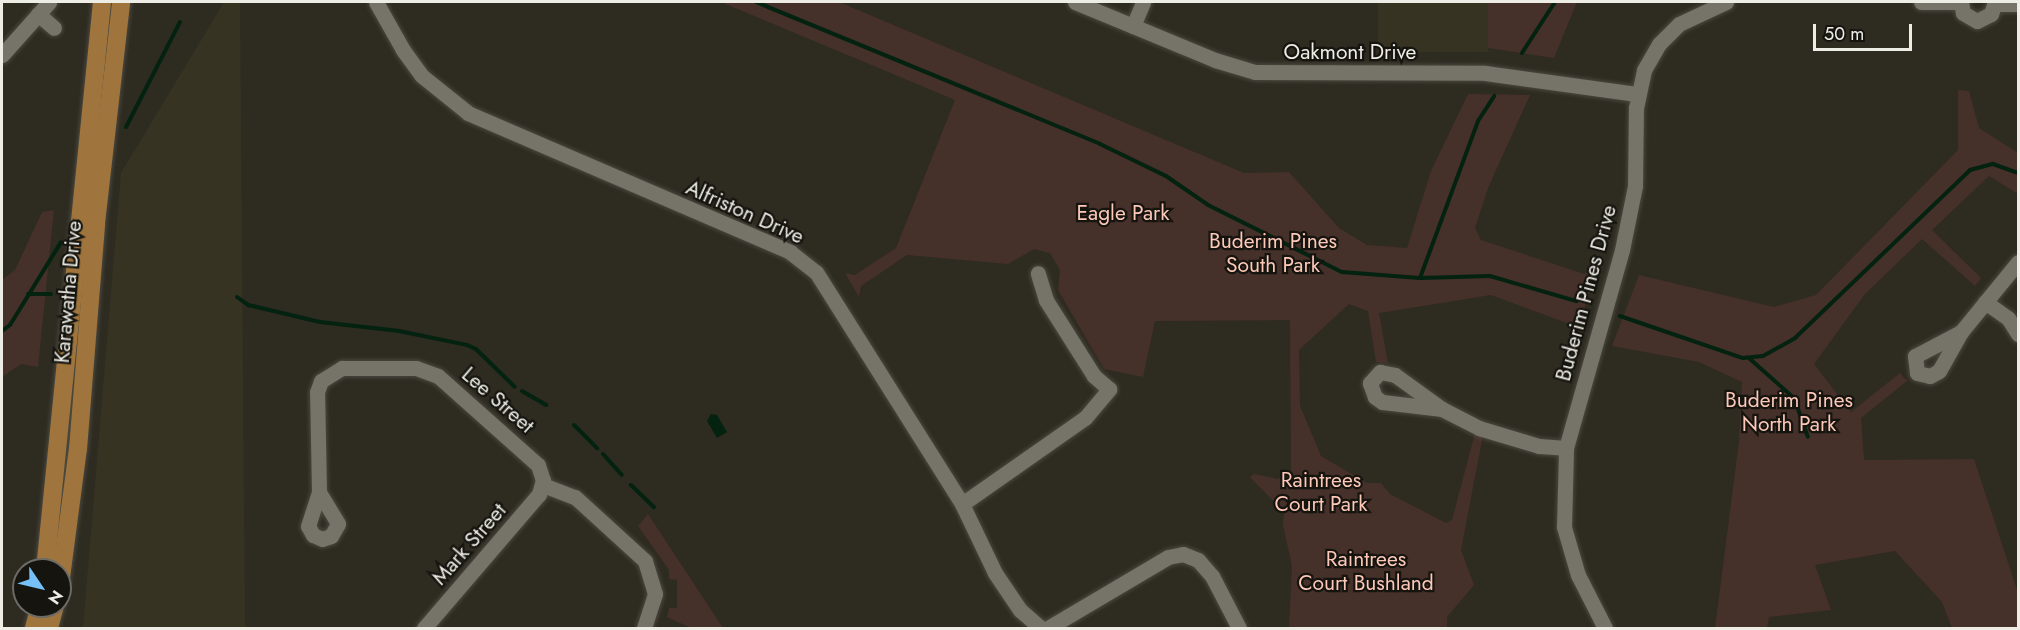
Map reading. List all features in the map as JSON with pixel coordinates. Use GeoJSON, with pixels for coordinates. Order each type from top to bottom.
{"type":"FeatureCollection","features":[{"type":"Feature","properties":{"kind":"main road","name":"Karawatha Drive"},"geometry":{"type":"LineString","coordinates":[[46,558],[102,2]]}},
{"type":"Feature","properties":{"kind":"main road","name":"Karawatha Drive"},"geometry":{"type":"LineString","coordinates":[[64,558],[78,449],[100,190],[121,2]]}},
{"type":"Feature","properties":{"kind":"street"},"geometry":{"type":"LineString","coordinates":[[2,56],[49,2]]}},
{"type":"Feature","properties":{"kind":"street","name":"Alfriston Drive"},"geometry":{"type":"LineString","coordinates":[[376,2],[403,50],[423,76],[468,113],[790,252],[809,265],[826,282],[924,449],[962,504],[998,579],[1020,610],[1041,628]]}},
{"type":"Feature","properties":{"kind":"street","name":"Oakmont Drive"},"geometry":{"type":"LineString","coordinates":[[1075,2],[1215,60],[1255,72],[1485,73],[1637,94]]}},
{"type":"Feature","properties":{"kind":"street"},"geometry":{"type":"LineString","coordinates":[[1133,26],[1143,2]]}},
{"type":"Feature","properties":{"kind":"street","name":"Buderim Pines Drive"},"geometry":{"type":"LineString","coordinates":[[1605,628],[1578,575],[1564,527],[1566,448],[1623,250],[1633,197],[1637,94],[1650,58],[1668,33],[1700,11],[1726,2]]}},
{"type":"Feature","properties":{"kind":"street"},"geometry":{"type":"LineString","coordinates":[[1921,2],[1960,2],[1967,17],[1977,21],[1988,18],[1995,3],[2019,4]]}},
{"type":"Feature","properties":{"kind":"street"},"geometry":{"type":"LineString","coordinates":[[38,14],[54,28]]}},
{"type":"Feature","properties":{"kind":"street"},"geometry":{"type":"LineString","coordinates":[[1961,332],[2019,262]]}},
{"type":"Feature","properties":{"kind":"street"},"geometry":{"type":"LineString","coordinates":[[962,504],[1085,418],[1109,389],[1094,376],[1046,300],[1038,273]]}},
{"type":"Feature","properties":{"kind":"street"},"geometry":{"type":"LineString","coordinates":[[1984,302],[2008,318],[2019,334]]}},
{"type":"Feature","properties":{"kind":"street","name":"Lee Street"},"geometry":{"type":"LineString","coordinates":[[319,492],[317,392],[321,381],[342,368],[416,368],[438,376],[533,460],[542,470],[543,484]]}},
{"type":"Feature","properties":{"kind":"street"},"geometry":{"type":"LineString","coordinates":[[1442,409],[1479,428],[1515,440],[1566,448]]}},
{"type":"Feature","properties":{"kind":"street"},"geometry":{"type":"LineString","coordinates":[[543,484],[570,493],[645,561],[655,594],[644,628]]}},
{"type":"Feature","properties":{"kind":"street","name":"Mark Street"},"geometry":{"type":"LineString","coordinates":[[424,628],[536,499],[543,484]]}},
{"type":"Feature","properties":{"kind":"street"},"geometry":{"type":"LineString","coordinates":[[1048,628],[1168,557],[1183,554],[1198,560],[1212,576],[1239,628]]}},
{"type":"Feature","properties":{"kind":"shaded area"},"geometry":{"type":"Polygon","coordinates":[[[224,2],[240,2],[245,628],[83,628],[121,173],[224,2]]]}},
{"type":"Feature","properties":{"kind":"shaded area"},"geometry":{"type":"Polygon","coordinates":[[[1378,2],[1488,2],[1488,52],[1378,52],[1378,2]]]}},
{"type":"Feature","properties":{"kind":"shaded area"},"geometry":{"type":"Polygon","coordinates":[[[711,414],[717,415],[727,432],[717,438],[707,421],[711,414]]]}},
{"type":"Feature","properties":{"kind":"green space"},"geometry":{"type":"Polygon","coordinates":[[[721,2],[839,2],[1244,173],[1289,172],[1339,228],[1367,245],[1407,248],[1431,171],[1468,94],[1530,95],[1488,188],[1475,228],[1481,240],[1584,274],[1598,268],[1576,333],[1567,323],[1491,295],[1379,313],[1388,363],[1376,362],[1368,311],[1349,304],[1299,350],[1300,406],[1321,456],[1367,483],[1381,483],[1390,494],[1446,523],[1452,520],[1475,433],[1483,435],[1461,550],[1474,585],[1447,617],[1447,628],[1289,628],[1292,566],[1283,525],[1284,512],[1250,477],[1254,474],[1278,479],[1291,471],[1290,320],[1155,321],[1143,377],[1104,369],[1058,290],[1060,270],[1050,253],[1034,249],[1008,264],[907,255],[861,286],[859,297],[845,273],[855,275],[896,248],[955,100],[721,2]]]}},
{"type":"Feature","properties":{"kind":"green space"},"geometry":{"type":"Polygon","coordinates":[[[1488,2],[1577,2],[1554,58],[1488,48],[1488,2]]]}},
{"type":"Feature","properties":{"kind":"green space","name":"Buderim Pines North Park"},"geometry":{"type":"Polygon","coordinates":[[[1958,90],[1969,91],[1979,128],[2018,153],[2018,194],[1989,176],[1932,230],[1981,278],[1975,286],[1922,239],[1865,294],[1814,364],[1851,412],[1900,373],[1907,381],[1861,418],[1864,460],[1974,459],[2018,593],[2018,628],[1952,628],[1942,602],[1895,551],[1815,565],[1831,610],[1769,617],[1767,628],[1715,628],[1739,441],[1742,382],[1699,362],[1612,346],[1639,275],[1774,307],[1816,295],[1958,150],[1958,90]]]}},
{"type":"Feature","properties":{"kind":"green space"},"geometry":{"type":"Polygon","coordinates":[[[54,210],[38,367],[21,364],[2,377],[2,280],[15,270],[42,212],[54,210]]]}},
{"type":"Feature","properties":{"kind":"green space"},"geometry":{"type":"Polygon","coordinates":[[[648,514],[723,628],[691,628],[667,617],[669,608],[677,608],[677,580],[669,579],[669,570],[638,526],[648,514]]]}},
{"type":"Feature","properties":{"kind":"waterway"},"geometry":{"type":"LineString","coordinates":[[756,2],[1100,144],[1166,176],[1208,205],[1342,272],[1420,278],[1490,276],[1576,301]]}},
{"type":"Feature","properties":{"kind":"waterway"},"geometry":{"type":"LineString","coordinates":[[1522,53],[1555,2]]}},
{"type":"Feature","properties":{"kind":"waterway"},"geometry":{"type":"LineString","coordinates":[[126,127],[180,22]]}},
{"type":"Feature","properties":{"kind":"waterway"},"geometry":{"type":"LineString","coordinates":[[1420,278],[1478,121],[1494,96]]}},
{"type":"Feature","properties":{"kind":"waterway"},"geometry":{"type":"LineString","coordinates":[[1620,316],[1743,358],[1763,356],[1795,338],[1970,170],[1993,164],[2018,173]]}},
{"type":"Feature","properties":{"kind":"waterway"},"geometry":{"type":"LineString","coordinates":[[2,331],[10,325],[61,242]]}},
{"type":"Feature","properties":{"kind":"waterway"},"geometry":{"type":"LineString","coordinates":[[28,294],[51,294]]}},
{"type":"Feature","properties":{"kind":"waterway"},"geometry":{"type":"LineString","coordinates":[[237,297],[248,305],[320,322],[399,331],[467,345],[476,349],[515,387]]}},
{"type":"Feature","properties":{"kind":"waterway"},"geometry":{"type":"LineString","coordinates":[[1750,359],[1794,398],[1808,437]]}},
{"type":"Feature","properties":{"kind":"waterway"},"geometry":{"type":"LineString","coordinates":[[522,391],[546,405]]}},
{"type":"Feature","properties":{"kind":"waterway"},"geometry":{"type":"LineString","coordinates":[[574,425],[597,448]]}},
{"type":"Feature","properties":{"kind":"waterway"},"geometry":{"type":"LineString","coordinates":[[603,454],[622,475]]}},
{"type":"Feature","properties":{"kind":"waterway"},"geometry":{"type":"LineString","coordinates":[[631,485],[654,507]]}},
{"type":"Feature","properties":{"kind":"park label","name":"Eagle Park"},"geometry":{"type":"Point","coordinates":[1123,213]}},
{"type":"Feature","properties":{"kind":"park label","name":"Buderim Pines South Park"},"geometry":{"type":"Point","coordinates":[1273,253]}},
{"type":"Feature","properties":{"kind":"park label","name":"Raintrees Court Park"},"geometry":{"type":"Point","coordinates":[1321,492]}},
{"type":"Feature","properties":{"kind":"park label","name":"Raintrees Court Bushland"},"geometry":{"type":"Point","coordinates":[1366,571]}}]}
